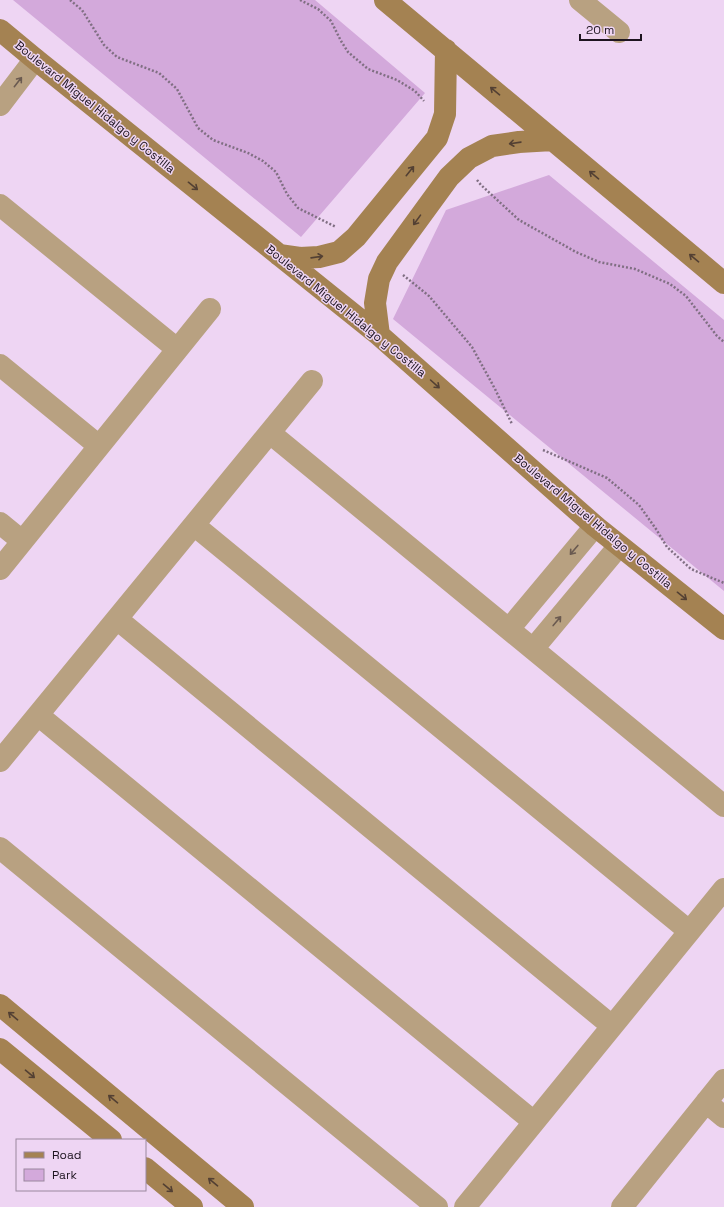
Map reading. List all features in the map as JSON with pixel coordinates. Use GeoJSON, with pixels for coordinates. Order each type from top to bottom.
{"type":"FeatureCollection","features":[{"type":"Feature","properties":{"kind":"street"},"geometry":{"type":"LineString","coordinates":[[386,0],[724,283]]}},
{"type":"Feature","properties":{"kind":"street"},"geometry":{"type":"LineString","coordinates":[[580,0],[618,32]]}},
{"type":"Feature","properties":{"kind":"street","name":"Boulevard Miguel Hidalgo y Costilla"},"geometry":{"type":"LineString","coordinates":[[1,33],[379,335],[595,526],[724,629]]}},
{"type":"Feature","properties":{"kind":"street"},"geometry":{"type":"LineString","coordinates":[[279,255],[300,258],[319,258],[338,252],[356,237],[437,138],[446,114],[446,50]]}},
{"type":"Feature","properties":{"kind":"street"},"geometry":{"type":"LineString","coordinates":[[0,105],[35,60]]}},
{"type":"Feature","properties":{"kind":"street"},"geometry":{"type":"LineString","coordinates":[[379,335],[375,303],[379,279],[387,262],[449,177],[469,158],[492,146],[519,142],[553,140]]}},
{"type":"Feature","properties":{"kind":"street"},"geometry":{"type":"LineString","coordinates":[[0,205],[177,349]]}},
{"type":"Feature","properties":{"kind":"street"},"geometry":{"type":"LineString","coordinates":[[0,568],[210,310]]}},
{"type":"Feature","properties":{"kind":"street"},"geometry":{"type":"LineString","coordinates":[[0,365],[99,446]]}},
{"type":"Feature","properties":{"kind":"street"},"geometry":{"type":"LineString","coordinates":[[0,761],[312,381]]}},
{"type":"Feature","properties":{"kind":"street"},"geometry":{"type":"LineString","coordinates":[[270,433],[724,806]]}},
{"type":"Feature","properties":{"kind":"street"},"geometry":{"type":"LineString","coordinates":[[0,523],[22,541]]}},
{"type":"Feature","properties":{"kind":"street"},"geometry":{"type":"LineString","coordinates":[[194,525],[689,931]]}},
{"type":"Feature","properties":{"kind":"street"},"geometry":{"type":"LineString","coordinates":[[509,629],[595,526]]}},
{"type":"Feature","properties":{"kind":"street"},"geometry":{"type":"LineString","coordinates":[[533,649],[620,546]]}},
{"type":"Feature","properties":{"kind":"street"},"geometry":{"type":"LineString","coordinates":[[117,619],[612,1026]]}},
{"type":"Feature","properties":{"kind":"street"},"geometry":{"type":"LineString","coordinates":[[38,715],[534,1122]]}},
{"type":"Feature","properties":{"kind":"street"},"geometry":{"type":"LineString","coordinates":[[0,848],[437,1207]]}},
{"type":"Feature","properties":{"kind":"street"},"geometry":{"type":"LineString","coordinates":[[465,1207],[724,889]]}},
{"type":"Feature","properties":{"kind":"street"},"geometry":{"type":"LineString","coordinates":[[0,1004],[243,1207]]}},
{"type":"Feature","properties":{"kind":"street"},"geometry":{"type":"LineString","coordinates":[[0,1049],[109,1139]]}},
{"type":"Feature","properties":{"kind":"street"},"geometry":{"type":"LineString","coordinates":[[631,1204],[724,1080]]}},
{"type":"Feature","properties":{"kind":"street"},"geometry":{"type":"LineString","coordinates":[[706,1102],[724,1117]]}},
{"type":"Feature","properties":{"kind":"street"},"geometry":{"type":"LineString","coordinates":[[146,1169],[192,1207]]}},
{"type":"Feature","properties":{"kind":"path"},"geometry":{"type":"LineString","coordinates":[[300,0],[318,10],[331,21],[348,52],[368,69],[397,80],[415,91],[428,106],[440,130]]}},
{"type":"Feature","properties":{"kind":"path"},"geometry":{"type":"LineString","coordinates":[[465,162],[481,185],[518,220],[576,252],[600,262],[635,269],[670,284],[686,296],[717,336],[724,342]]}},
{"type":"Feature","properties":{"kind":"green space"},"geometry":{"type":"Polygon","coordinates":[[[13,0],[315,0],[425,93],[301,237],[13,0]]]}},
{"type":"Feature","properties":{"kind":"green space"},"geometry":{"type":"Polygon","coordinates":[[[549,175],[724,320],[724,591],[393,319],[446,210],[549,175]]]}}]}
